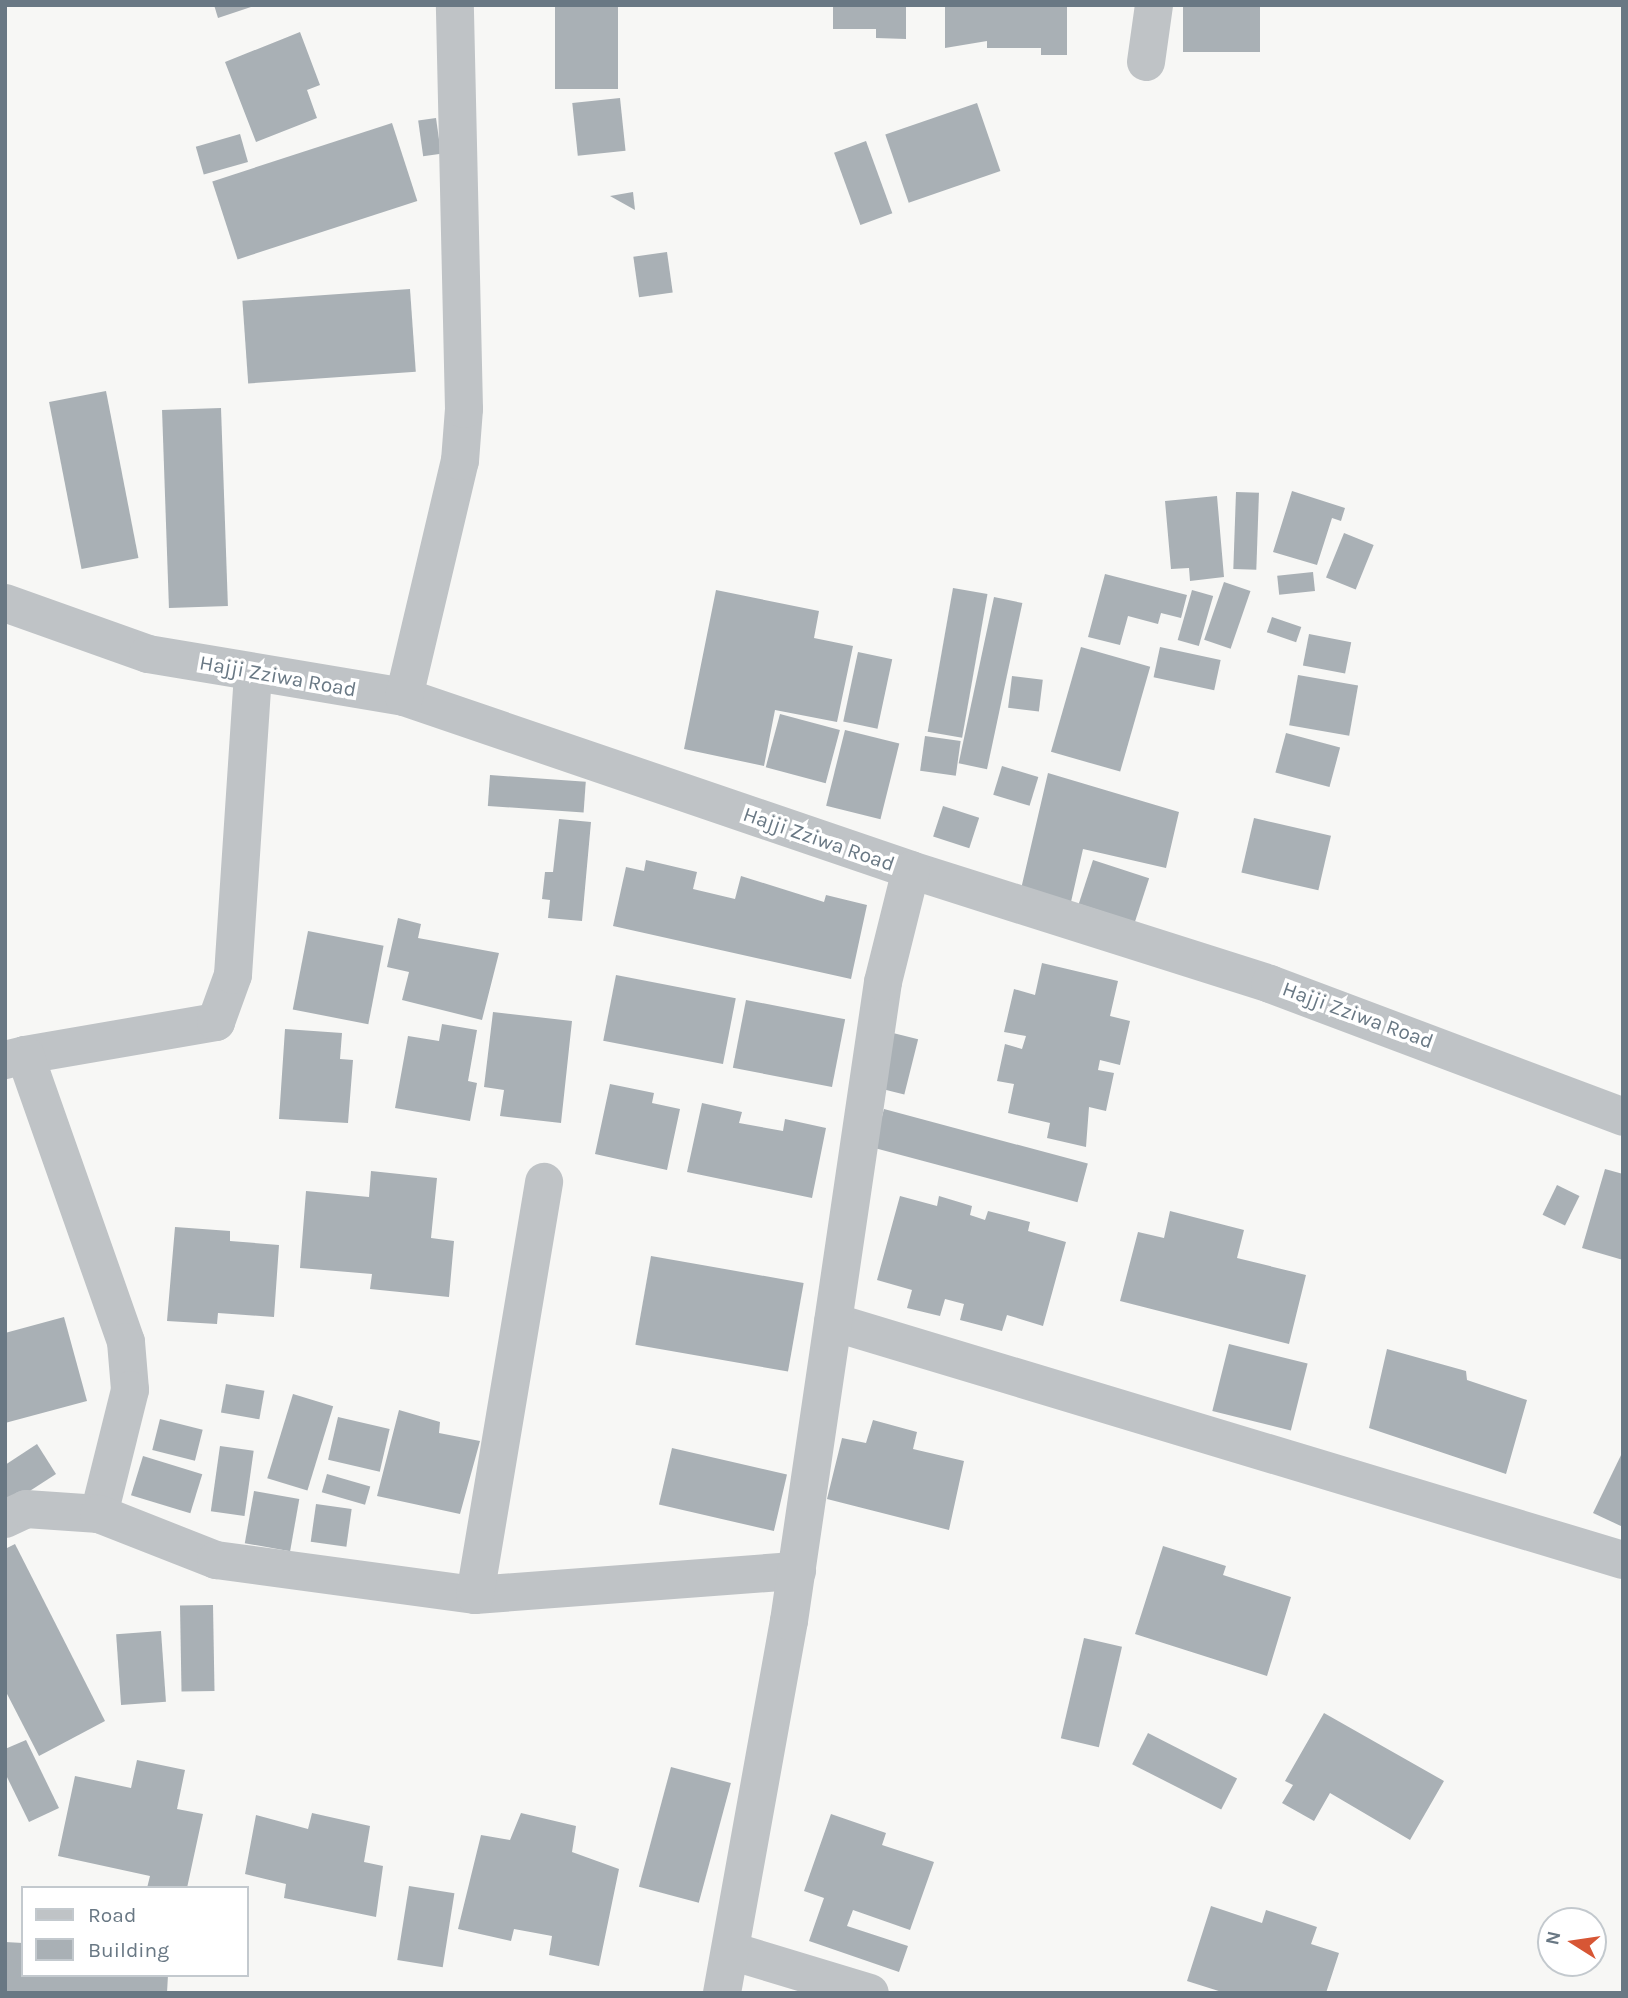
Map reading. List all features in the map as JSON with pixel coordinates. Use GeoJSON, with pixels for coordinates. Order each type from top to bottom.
{"type":"FeatureCollection","features":[{"type":"Feature","properties":{"kind":"street"},"geometry":{"type":"LineString","coordinates":[[404,697],[460,461],[464,409],[455,5]]}},
{"type":"Feature","properties":{"kind":"street"},"geometry":{"type":"LineString","coordinates":[[1146,62],[1154,5]]}},
{"type":"Feature","properties":{"kind":"street","name":"Hajji Zziwa Road"},"geometry":{"type":"LineString","coordinates":[[7,593],[148,654],[404,697],[911,870],[1270,984],[1623,1117]]}},
{"type":"Feature","properties":{"kind":"street"},"geometry":{"type":"LineString","coordinates":[[99,1514],[130,1390],[126,1342],[15,1057],[216,1022],[233,975],[253,673]]}},
{"type":"Feature","properties":{"kind":"street"},"geometry":{"type":"LineString","coordinates":[[722,1993],[797,1571],[883,982],[911,870]]}},
{"type":"Feature","properties":{"kind":"street"},"geometry":{"type":"LineString","coordinates":[[475,1595],[544,1182]]}},
{"type":"Feature","properties":{"kind":"street"},"geometry":{"type":"LineString","coordinates":[[833,1322],[1623,1560]]}},
{"type":"Feature","properties":{"kind":"street"},"geometry":{"type":"LineString","coordinates":[[5,1519],[26,1509],[99,1514],[216,1560],[475,1595],[797,1571]]}},
{"type":"Feature","properties":{"kind":"street"},"geometry":{"type":"LineString","coordinates":[[731,1951],[870,1993]]}},
{"type":"Feature","properties":{"kind":"building"},"geometry":{"type":"Polygon","coordinates":[[[214,5],[254,5],[254,6],[218,18],[214,5]]]}},
{"type":"Feature","properties":{"kind":"building"},"geometry":{"type":"Polygon","coordinates":[[[555,5],[618,5],[618,89],[555,89],[555,5]]]}},
{"type":"Feature","properties":{"kind":"building"},"geometry":{"type":"Polygon","coordinates":[[[833,5],[906,5],[906,39],[876,38],[876,29],[833,29],[833,5]]]}},
{"type":"Feature","properties":{"kind":"building"},"geometry":{"type":"Polygon","coordinates":[[[945,5],[1067,5],[1067,55],[1041,55],[1041,48],[987,48],[987,41],[945,48],[945,5]]]}},
{"type":"Feature","properties":{"kind":"building"},"geometry":{"type":"Polygon","coordinates":[[[1183,5],[1260,5],[1260,52],[1183,52],[1183,5]]]}},
{"type":"Feature","properties":{"kind":"building"},"geometry":{"type":"Polygon","coordinates":[[[300,32],[320,85],[307,90],[317,118],[256,142],[225,62],[300,32]]]}},
{"type":"Feature","properties":{"kind":"building"},"geometry":{"type":"Polygon","coordinates":[[[620,98],[626,151],[578,156],[572,103],[620,98]]]}},
{"type":"Feature","properties":{"kind":"building"},"geometry":{"type":"Polygon","coordinates":[[[977,103],[1000,171],[909,203],[885,135],[977,103]]]}},
{"type":"Feature","properties":{"kind":"building"},"geometry":{"type":"Polygon","coordinates":[[[436,118],[441,154],[423,156],[418,121],[436,118]]]}},
{"type":"Feature","properties":{"kind":"building"},"geometry":{"type":"Polygon","coordinates":[[[392,123],[417,201],[238,259],[212,181],[392,123]]]}},
{"type":"Feature","properties":{"kind":"building"},"geometry":{"type":"Polygon","coordinates":[[[240,134],[248,162],[204,175],[196,147],[240,134]]]}},
{"type":"Feature","properties":{"kind":"building"},"geometry":{"type":"Polygon","coordinates":[[[866,141],[892,213],[860,225],[834,153],[866,141]]]}},
{"type":"Feature","properties":{"kind":"building"},"geometry":{"type":"Polygon","coordinates":[[[633,192],[635,210],[610,196],[633,192]]]}},
{"type":"Feature","properties":{"kind":"building"},"geometry":{"type":"Polygon","coordinates":[[[667,252],[673,293],[639,297],[633,257],[667,252]]]}},
{"type":"Feature","properties":{"kind":"building"},"geometry":{"type":"Polygon","coordinates":[[[410,289],[416,372],[248,384],[242,301],[410,289]]]}},
{"type":"Feature","properties":{"kind":"building"},"geometry":{"type":"Polygon","coordinates":[[[106,391],[138,558],[82,569],[49,402],[106,391]]]}},
{"type":"Feature","properties":{"kind":"building"},"geometry":{"type":"Polygon","coordinates":[[[221,408],[228,606],[169,608],[162,410],[221,408]]]}},
{"type":"Feature","properties":{"kind":"building"},"geometry":{"type":"Polygon","coordinates":[[[1292,491],[1345,508],[1341,521],[1332,518],[1317,565],[1273,552],[1292,491]]]}},
{"type":"Feature","properties":{"kind":"building"},"geometry":{"type":"Polygon","coordinates":[[[1236,492],[1259,493],[1256,570],[1233,569],[1236,492]]]}},
{"type":"Feature","properties":{"kind":"building"},"geometry":{"type":"Polygon","coordinates":[[[1217,496],[1224,577],[1190,581],[1189,568],[1171,569],[1165,501],[1217,496]]]}},
{"type":"Feature","properties":{"kind":"building"},"geometry":{"type":"Polygon","coordinates":[[[1344,533],[1374,545],[1356,589],[1326,578],[1344,533]]]}},
{"type":"Feature","properties":{"kind":"building"},"geometry":{"type":"Polygon","coordinates":[[[1313,572],[1315,591],[1279,595],[1277,576],[1313,572]]]}},
{"type":"Feature","properties":{"kind":"building"},"geometry":{"type":"Polygon","coordinates":[[[1105,574],[1187,595],[1181,618],[1161,613],[1158,624],[1128,616],[1120,645],[1088,637],[1105,574]]]}},
{"type":"Feature","properties":{"kind":"building"},"geometry":{"type":"Polygon","coordinates":[[[1224,582],[1250,591],[1231,649],[1204,640],[1224,582]]]}},
{"type":"Feature","properties":{"kind":"building"},"geometry":{"type":"Polygon","coordinates":[[[953,588],[987,594],[962,738],[928,732],[953,588]]]}},
{"type":"Feature","properties":{"kind":"building"},"geometry":{"type":"Polygon","coordinates":[[[716,590],[819,611],[814,638],[853,646],[837,722],[775,710],[764,766],[684,749],[716,590]]]}},
{"type":"Feature","properties":{"kind":"building"},"geometry":{"type":"Polygon","coordinates":[[[1192,590],[1213,596],[1199,646],[1178,640],[1192,590]]]}},
{"type":"Feature","properties":{"kind":"building"},"geometry":{"type":"Polygon","coordinates":[[[994,597],[1022,603],[987,769],[959,763],[994,597]]]}},
{"type":"Feature","properties":{"kind":"building"},"geometry":{"type":"Polygon","coordinates":[[[1272,617],[1301,627],[1296,642],[1267,632],[1272,617]]]}},
{"type":"Feature","properties":{"kind":"building"},"geometry":{"type":"Polygon","coordinates":[[[1309,634],[1351,642],[1345,674],[1303,665],[1309,634]]]}},
{"type":"Feature","properties":{"kind":"building"},"geometry":{"type":"Polygon","coordinates":[[[1081,647],[1150,667],[1120,772],[1051,752],[1081,647]]]}},
{"type":"Feature","properties":{"kind":"building"},"geometry":{"type":"Polygon","coordinates":[[[1160,647],[1221,660],[1214,690],[1154,677],[1160,647]]]}},
{"type":"Feature","properties":{"kind":"building"},"geometry":{"type":"Polygon","coordinates":[[[858,652],[892,659],[877,729],[843,721],[858,652]]]}},
{"type":"Feature","properties":{"kind":"building"},"geometry":{"type":"Polygon","coordinates":[[[1298,675],[1358,686],[1349,736],[1289,725],[1298,675]]]}},
{"type":"Feature","properties":{"kind":"building"},"geometry":{"type":"Polygon","coordinates":[[[1012,676],[1043,680],[1039,712],[1008,708],[1012,676]]]}},
{"type":"Feature","properties":{"kind":"building"},"geometry":{"type":"Polygon","coordinates":[[[780,714],[840,730],[826,783],[766,767],[780,714]]]}},
{"type":"Feature","properties":{"kind":"building"},"geometry":{"type":"Polygon","coordinates":[[[845,730],[899,744],[880,819],[826,806],[845,730]]]}},
{"type":"Feature","properties":{"kind":"building"},"geometry":{"type":"Polygon","coordinates":[[[1286,733],[1340,747],[1329,787],[1275,773],[1286,733]]]}},
{"type":"Feature","properties":{"kind":"building"},"geometry":{"type":"Polygon","coordinates":[[[925,736],[961,741],[956,776],[920,771],[925,736]]]}},
{"type":"Feature","properties":{"kind":"building"},"geometry":{"type":"Polygon","coordinates":[[[1002,766],[1038,777],[1030,806],[993,795],[1002,766]]]}},
{"type":"Feature","properties":{"kind":"building"},"geometry":{"type":"Polygon","coordinates":[[[1048,773],[1179,812],[1166,868],[1083,849],[1071,902],[1021,889],[1048,773]]]}},
{"type":"Feature","properties":{"kind":"building"},"geometry":{"type":"Polygon","coordinates":[[[490,775],[586,782],[584,813],[488,806],[490,775]]]}},
{"type":"Feature","properties":{"kind":"building"},"geometry":{"type":"Polygon","coordinates":[[[943,806],[979,818],[969,848],[933,836],[943,806]]]}},
{"type":"Feature","properties":{"kind":"building"},"geometry":{"type":"Polygon","coordinates":[[[1254,818],[1331,836],[1318,890],[1241,873],[1254,818]]]}},
{"type":"Feature","properties":{"kind":"building"},"geometry":{"type":"Polygon","coordinates":[[[559,819],[591,822],[582,921],[548,918],[550,900],[542,899],[545,872],[553,872],[559,819]]]}},
{"type":"Feature","properties":{"kind":"building"},"geometry":{"type":"Polygon","coordinates":[[[646,860],[697,872],[693,889],[735,899],[741,876],[824,902],[826,895],[867,905],[851,979],[613,926],[626,867],[644,871],[646,860]]]}},
{"type":"Feature","properties":{"kind":"building"},"geometry":{"type":"Polygon","coordinates":[[[1093,860],[1149,878],[1135,922],[1079,904],[1093,860]]]}},
{"type":"Feature","properties":{"kind":"building"},"geometry":{"type":"Polygon","coordinates":[[[398,918],[421,924],[418,938],[499,953],[482,1020],[402,1000],[409,972],[387,967],[398,918]]]}},
{"type":"Feature","properties":{"kind":"building"},"geometry":{"type":"Polygon","coordinates":[[[308,931],[384,946],[368,1024],[293,1010],[308,931]]]}},
{"type":"Feature","properties":{"kind":"building"},"geometry":{"type":"Polygon","coordinates":[[[1042,963],[1118,981],[1110,1016],[1130,1021],[1120,1065],[1100,1060],[1098,1070],[1114,1073],[1106,1111],[1089,1107],[1086,1147],[1047,1138],[1050,1123],[1008,1113],[1014,1084],[997,1081],[1005,1044],[1022,1049],[1026,1036],[1004,1032],[1014,989],[1035,995],[1042,963]]]}},
{"type":"Feature","properties":{"kind":"building"},"geometry":{"type":"Polygon","coordinates":[[[616,975],[736,998],[723,1064],[603,1041],[616,975]]]}},
{"type":"Feature","properties":{"kind":"building"},"geometry":{"type":"Polygon","coordinates":[[[746,1000],[845,1019],[832,1087],[733,1068],[746,1000]]]}},
{"type":"Feature","properties":{"kind":"building"},"geometry":{"type":"Polygon","coordinates":[[[493,1012],[572,1021],[561,1123],[500,1116],[504,1090],[484,1087],[493,1012]]]}},
{"type":"Feature","properties":{"kind":"building"},"geometry":{"type":"Polygon","coordinates":[[[442,1024],[477,1030],[468,1081],[477,1083],[470,1121],[395,1108],[408,1036],[439,1041],[442,1024]]]}},
{"type":"Feature","properties":{"kind":"building"},"geometry":{"type":"Polygon","coordinates":[[[285,1029],[342,1033],[340,1059],[353,1060],[348,1123],[279,1119],[285,1029]]]}},
{"type":"Feature","properties":{"kind":"building"},"geometry":{"type":"Polygon","coordinates":[[[889,1032],[918,1039],[904,1095],[875,1087],[889,1032]]]}},
{"type":"Feature","properties":{"kind":"building"},"geometry":{"type":"Polygon","coordinates":[[[610,1084],[654,1093],[652,1103],[680,1109],[667,1170],[595,1154],[610,1084]]]}},
{"type":"Feature","properties":{"kind":"building"},"geometry":{"type":"Polygon","coordinates":[[[702,1103],[742,1112],[739,1123],[783,1131],[785,1119],[826,1128],[812,1198],[687,1172],[702,1103]]]}},
{"type":"Feature","properties":{"kind":"building"},"geometry":{"type":"Polygon","coordinates":[[[884,1109],[1088,1164],[1077,1202],[874,1148],[884,1109]]]}},
{"type":"Feature","properties":{"kind":"building"},"geometry":{"type":"Polygon","coordinates":[[[1605,1169],[1623,1174],[1623,1260],[1582,1248],[1605,1169]]]}},
{"type":"Feature","properties":{"kind":"building"},"geometry":{"type":"Polygon","coordinates":[[[371,1171],[437,1178],[431,1238],[454,1241],[449,1297],[370,1289],[372,1274],[300,1268],[306,1191],[369,1197],[371,1171]]]}},
{"type":"Feature","properties":{"kind":"building"},"geometry":{"type":"Polygon","coordinates":[[[1557,1185],[1579,1196],[1565,1226],[1543,1215],[1557,1185]]]}},
{"type":"Feature","properties":{"kind":"building"},"geometry":{"type":"Polygon","coordinates":[[[900,1196],[937,1206],[939,1196],[972,1206],[970,1215],[985,1220],[988,1211],[1030,1222],[1028,1231],[1066,1242],[1043,1326],[1007,1315],[1002,1331],[960,1320],[964,1304],[945,1299],[940,1316],[907,1308],[912,1290],[877,1280],[900,1196]]]}},
{"type":"Feature","properties":{"kind":"building"},"geometry":{"type":"Polygon","coordinates":[[[1170,1211],[1244,1230],[1237,1258],[1306,1275],[1289,1344],[1120,1301],[1138,1232],[1164,1238],[1170,1211]]]}},
{"type":"Feature","properties":{"kind":"building"},"geometry":{"type":"Polygon","coordinates":[[[175,1227],[230,1231],[230,1241],[279,1245],[274,1317],[218,1313],[217,1324],[167,1321],[175,1227]]]}},
{"type":"Feature","properties":{"kind":"building"},"geometry":{"type":"Polygon","coordinates":[[[651,1256],[804,1283],[788,1372],[635,1345],[651,1256]]]}},
{"type":"Feature","properties":{"kind":"building"},"geometry":{"type":"Polygon","coordinates":[[[64,1317],[87,1401],[5,1423],[5,1333],[64,1317]]]}},
{"type":"Feature","properties":{"kind":"building"},"geometry":{"type":"Polygon","coordinates":[[[1229,1344],[1308,1364],[1291,1431],[1212,1411],[1229,1344]]]}},
{"type":"Feature","properties":{"kind":"building"},"geometry":{"type":"Polygon","coordinates":[[[1387,1349],[1466,1371],[1467,1380],[1527,1400],[1506,1474],[1369,1428],[1387,1349]]]}},
{"type":"Feature","properties":{"kind":"building"},"geometry":{"type":"Polygon","coordinates":[[[226,1384],[264,1391],[259,1419],[221,1413],[226,1384]]]}},
{"type":"Feature","properties":{"kind":"building"},"geometry":{"type":"Polygon","coordinates":[[[293,1394],[333,1406],[307,1490],[267,1478],[293,1394]]]}},
{"type":"Feature","properties":{"kind":"building"},"geometry":{"type":"Polygon","coordinates":[[[399,1410],[440,1422],[439,1433],[480,1441],[460,1514],[377,1496],[399,1410]]]}},
{"type":"Feature","properties":{"kind":"building"},"geometry":{"type":"Polygon","coordinates":[[[338,1417],[390,1429],[380,1472],[328,1460],[338,1417]]]}},
{"type":"Feature","properties":{"kind":"building"},"geometry":{"type":"Polygon","coordinates":[[[160,1419],[203,1430],[195,1461],[152,1450],[160,1419]]]}},
{"type":"Feature","properties":{"kind":"building"},"geometry":{"type":"Polygon","coordinates":[[[873,1420],[917,1432],[913,1449],[964,1461],[949,1530],[827,1499],[842,1438],[866,1443],[873,1420]]]}},
{"type":"Feature","properties":{"kind":"building"},"geometry":{"type":"Polygon","coordinates":[[[37,1444],[56,1474],[5,1507],[5,1465],[37,1444]]]}},
{"type":"Feature","properties":{"kind":"building"},"geometry":{"type":"Polygon","coordinates":[[[220,1446],[254,1451],[244,1516],[211,1511],[220,1446]]]}},
{"type":"Feature","properties":{"kind":"building"},"geometry":{"type":"Polygon","coordinates":[[[672,1448],[787,1475],[774,1531],[659,1505],[672,1448]]]}},
{"type":"Feature","properties":{"kind":"building"},"geometry":{"type":"Polygon","coordinates":[[[1623,1451],[1623,1527],[1593,1513],[1623,1451]]]}},
{"type":"Feature","properties":{"kind":"building"},"geometry":{"type":"Polygon","coordinates":[[[143,1456],[202,1474],[190,1513],[131,1495],[143,1456]]]}},
{"type":"Feature","properties":{"kind":"building"},"geometry":{"type":"Polygon","coordinates":[[[327,1474],[370,1486],[365,1505],[322,1492],[327,1474]]]}},
{"type":"Feature","properties":{"kind":"building"},"geometry":{"type":"Polygon","coordinates":[[[254,1491],[299,1499],[290,1551],[245,1543],[254,1491]]]}},
{"type":"Feature","properties":{"kind":"building"},"geometry":{"type":"Polygon","coordinates":[[[316,1504],[352,1509],[346,1547],[311,1542],[316,1504]]]}},
{"type":"Feature","properties":{"kind":"building"},"geometry":{"type":"Polygon","coordinates":[[[15,1544],[105,1721],[39,1756],[5,1690],[5,1549],[15,1544]]]}},
{"type":"Feature","properties":{"kind":"building"},"geometry":{"type":"Polygon","coordinates":[[[1163,1546],[1226,1566],[1223,1575],[1291,1597],[1267,1676],[1135,1634],[1163,1546]]]}},
{"type":"Feature","properties":{"kind":"building"},"geometry":{"type":"Polygon","coordinates":[[[213,1605],[215,1691],[182,1692],[180,1606],[213,1605]]]}},
{"type":"Feature","properties":{"kind":"building"},"geometry":{"type":"Polygon","coordinates":[[[161,1631],[166,1702],[121,1705],[116,1634],[161,1631]]]}},
{"type":"Feature","properties":{"kind":"building"},"geometry":{"type":"Polygon","coordinates":[[[1084,1638],[1122,1647],[1099,1747],[1061,1738],[1084,1638]]]}},
{"type":"Feature","properties":{"kind":"building"},"geometry":{"type":"Polygon","coordinates":[[[1324,1713],[1444,1781],[1410,1840],[1330,1793],[1314,1821],[1282,1803],[1293,1785],[1285,1781],[1324,1713]]]}},
{"type":"Feature","properties":{"kind":"building"},"geometry":{"type":"Polygon","coordinates":[[[1148,1733],[1237,1778],[1221,1810],[1132,1764],[1148,1733]]]}},
{"type":"Feature","properties":{"kind":"building"},"geometry":{"type":"Polygon","coordinates":[[[26,1740],[59,1808],[29,1822],[5,1773],[5,1749],[26,1740]]]}},
{"type":"Feature","properties":{"kind":"building"},"geometry":{"type":"Polygon","coordinates":[[[137,1760],[185,1770],[177,1809],[203,1814],[187,1886],[148,1886],[150,1876],[58,1856],[75,1776],[131,1788],[137,1760]]]}},
{"type":"Feature","properties":{"kind":"building"},"geometry":{"type":"Polygon","coordinates":[[[671,1767],[731,1783],[699,1903],[639,1887],[671,1767]]]}},
{"type":"Feature","properties":{"kind":"building"},"geometry":{"type":"Polygon","coordinates":[[[312,1813],[370,1826],[364,1862],[383,1866],[376,1917],[284,1898],[286,1884],[245,1874],[256,1815],[308,1829],[312,1813]]]}},
{"type":"Feature","properties":{"kind":"building"},"geometry":{"type":"Polygon","coordinates":[[[521,1813],[576,1826],[572,1852],[619,1869],[599,1966],[549,1955],[552,1936],[514,1929],[511,1941],[458,1929],[481,1835],[510,1840],[521,1813]]]}},
{"type":"Feature","properties":{"kind":"building"},"geometry":{"type":"Polygon","coordinates":[[[831,1814],[886,1833],[882,1845],[934,1862],[910,1930],[853,1910],[847,1926],[908,1946],[899,1972],[809,1941],[824,1898],[804,1891],[831,1814]]]}},
{"type":"Feature","properties":{"kind":"building"},"geometry":{"type":"Polygon","coordinates":[[[409,1886],[454,1893],[443,1967],[397,1960],[409,1886]]]}},
{"type":"Feature","properties":{"kind":"building"},"geometry":{"type":"Polygon","coordinates":[[[1211,1906],[1262,1923],[1266,1910],[1317,1927],[1311,1944],[1339,1953],[1326,1993],[1225,1993],[1187,1981],[1211,1906]]]}},
{"type":"Feature","properties":{"kind":"building"},"geometry":{"type":"Polygon","coordinates":[[[5,1942],[21,1943],[21,1977],[168,1977],[167,1993],[5,1993],[5,1942]]]}}]}
